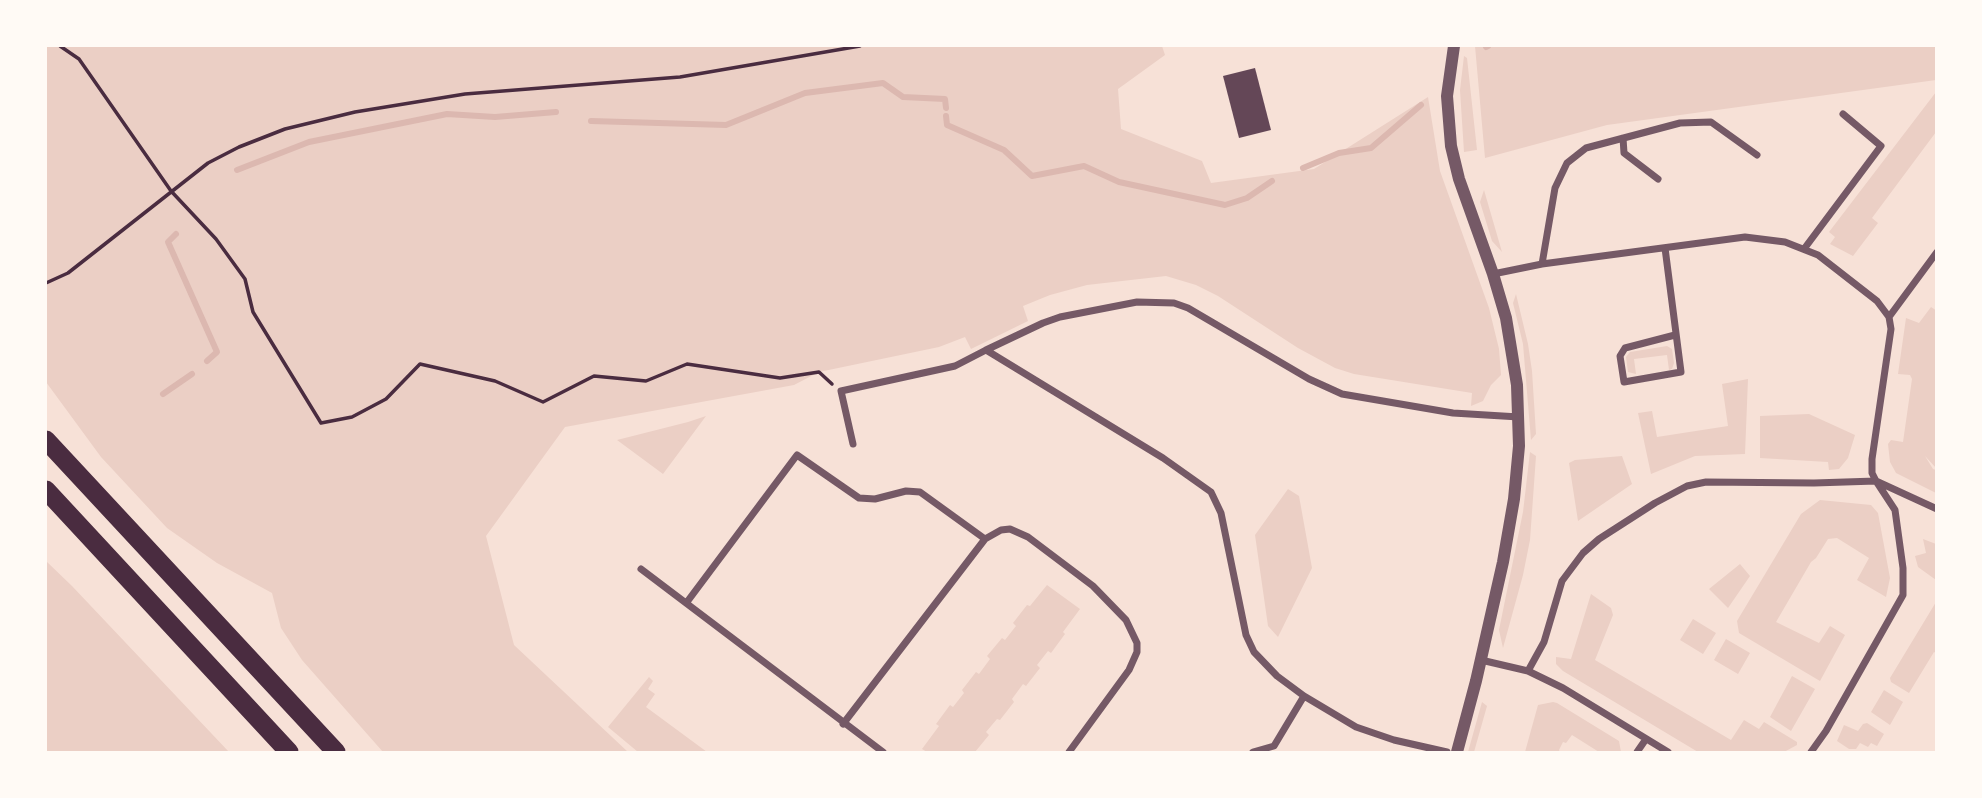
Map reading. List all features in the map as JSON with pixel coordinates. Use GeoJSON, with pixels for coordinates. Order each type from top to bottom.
{"type":"FeatureCollection","features":[{"type":"Feature","properties":{"kind":"highway"},"geometry":{"type":"LineString","coordinates":[[46,440],[336,752]]}},
{"type":"Feature","properties":{"kind":"highway"},"geometry":{"type":"LineString","coordinates":[[46,490],[289,752]]}},
{"type":"Feature","properties":{"kind":"street"},"geometry":{"type":"LineString","coordinates":[[1454,46],[1447,96],[1451,146],[1459,179],[1506,318],[1514,357],[1519,416],[1518,474],[1514,499],[1481,660],[1457,752]]}},
{"type":"Feature","properties":{"kind":"street"},"geometry":{"type":"LineString","coordinates":[[1804,249],[1881,146],[1843,114]]}},
{"type":"Feature","properties":{"kind":"street"},"geometry":{"type":"LineString","coordinates":[[1542,264],[1555,188],[1567,163],[1586,148],[1680,123],[1711,122],[1757,155]]}},
{"type":"Feature","properties":{"kind":"street"},"geometry":{"type":"LineString","coordinates":[[1623,138],[1624,153],[1658,179]]}},
{"type":"Feature","properties":{"kind":"street"},"geometry":{"type":"LineString","coordinates":[[1493,274],[1542,264],[1745,237],[1770,239],[1818,255],[1856,282],[1877,301],[1889,317],[1891,329],[1872,473],[1895,510],[1903,568],[1903,596],[1826,731],[1811,752]]}},
{"type":"Feature","properties":{"kind":"street"},"geometry":{"type":"LineString","coordinates":[[1665,248],[1681,372],[1624,382],[1620,356],[1625,348],[1675,335]]}},
{"type":"Feature","properties":{"kind":"street"},"geometry":{"type":"LineString","coordinates":[[1889,317],[1937,252]]}},
{"type":"Feature","properties":{"kind":"street"},"geometry":{"type":"LineString","coordinates":[[853,444],[841,391],[954,366],[1060,317],[1137,302],[1174,303],[1188,308],[1309,379],[1342,394],[1453,413],[1519,416]]}},
{"type":"Feature","properties":{"kind":"street"},"geometry":{"type":"LineString","coordinates":[[986,350],[1163,457],[1211,492],[1221,513],[1246,635],[1263,664],[1338,718],[1375,735],[1447,752]]}},
{"type":"Feature","properties":{"kind":"street"},"geometry":{"type":"LineString","coordinates":[[687,602],[797,455],[859,498],[875,499],[906,491],[920,492],[985,539]]}},
{"type":"Feature","properties":{"kind":"street"},"geometry":{"type":"LineString","coordinates":[[1528,671],[1544,642],[1562,581],[1572,566],[1599,539],[1672,493],[1688,486],[1706,482],[1876,481],[1937,509]]}},
{"type":"Feature","properties":{"kind":"street"},"geometry":{"type":"LineString","coordinates":[[844,724],[985,539],[1001,530],[1010,529],[1028,537],[1093,586],[1126,620],[1134,633],[1137,652],[1129,670],[1069,752]]}},
{"type":"Feature","properties":{"kind":"street"},"geometry":{"type":"LineString","coordinates":[[641,569],[883,752]]}},
{"type":"Feature","properties":{"kind":"street"},"geometry":{"type":"LineString","coordinates":[[1481,660],[1528,671],[1563,688],[1668,752]]}},
{"type":"Feature","properties":{"kind":"street"},"geometry":{"type":"LineString","coordinates":[[1253,752],[1276,749],[1304,696]]}},
{"type":"Feature","properties":{"kind":"street"},"geometry":{"type":"LineString","coordinates":[[1637,752],[1646,739]]}},
{"type":"Feature","properties":{"kind":"path"},"geometry":{"type":"LineString","coordinates":[[60,46],[79,59],[171,191],[216,240],[245,279],[253,312],[321,423],[352,418],[386,399],[420,364],[495,381],[543,402],[594,376],[646,381],[687,364],[780,378],[819,372],[841,391]]}},
{"type":"Feature","properties":{"kind":"path"},"geometry":{"type":"LineString","coordinates":[[46,283],[68,273],[208,163],[239,147],[285,129],[465,93],[680,77],[860,46]]}},
{"type":"Feature","properties":{"kind":"shaded area"},"geometry":{"type":"Polygon","coordinates":[[[46,46],[1162,46],[1165,55],[1118,89],[1121,129],[1202,161],[1211,183],[1314,169],[1428,97],[1440,171],[1489,308],[1499,349],[1501,375],[1491,385],[1483,401],[1471,406],[1472,393],[1354,374],[1335,368],[1298,348],[1218,296],[1196,285],[1166,276],[1087,285],[1050,295],[1023,306],[1028,321],[971,349],[965,337],[939,347],[819,372],[794,385],[565,427],[486,536],[514,645],[628,752],[383,752],[302,660],[281,628],[272,593],[217,563],[167,528],[101,457],[46,382],[46,46]]]}},
{"type":"Feature","properties":{"kind":"shaded area"},"geometry":{"type":"Polygon","coordinates":[[[1475,46],[1936,46],[1936,80],[1607,125],[1485,158],[1475,46]]]}},
{"type":"Feature","properties":{"kind":"shaded area"},"geometry":{"type":"Polygon","coordinates":[[[1464,56],[1467,58],[1477,150],[1464,152],[1460,90],[1464,56]]]}},
{"type":"Feature","properties":{"kind":"shaded area"},"geometry":{"type":"Polygon","coordinates":[[[1936,92],[1936,132],[1872,218],[1878,223],[1853,256],[1830,244],[1835,237],[1829,232],[1936,92]]]}},
{"type":"Feature","properties":{"kind":"shaded area"},"geometry":{"type":"Polygon","coordinates":[[[1484,190],[1502,252],[1492,241],[1480,202],[1484,190]]]}},
{"type":"Feature","properties":{"kind":"shaded area"},"geometry":{"type":"Polygon","coordinates":[[[1516,294],[1532,371],[1536,434],[1531,440],[1523,344],[1513,303],[1516,294]]]}},
{"type":"Feature","properties":{"kind":"shaded area"},"geometry":{"type":"Polygon","coordinates":[[[1931,307],[1937,311],[1936,468],[1925,456],[1936,470],[1936,493],[1896,473],[1890,462],[1888,444],[1891,440],[1903,442],[1912,379],[1910,375],[1898,374],[1906,318],[1919,323],[1931,307]]]}},
{"type":"Feature","properties":{"kind":"shaded area"},"geometry":{"type":"Polygon","coordinates":[[[1667,346],[1672,349],[1672,369],[1669,370],[1667,355],[1634,359],[1636,374],[1628,372],[1626,357],[1630,352],[1667,346]]]}},
{"type":"Feature","properties":{"kind":"shaded area"},"geometry":{"type":"Polygon","coordinates":[[[1748,379],[1745,454],[1695,456],[1651,474],[1638,413],[1652,411],[1657,437],[1728,426],[1722,384],[1748,379]]]}},
{"type":"Feature","properties":{"kind":"shaded area"},"geometry":{"type":"Polygon","coordinates":[[[1809,414],[1855,435],[1848,458],[1839,469],[1829,470],[1828,462],[1760,458],[1760,416],[1809,414]]]}},
{"type":"Feature","properties":{"kind":"shaded area"},"geometry":{"type":"Polygon","coordinates":[[[706,416],[663,474],[617,440],[688,422],[706,416]]]}},
{"type":"Feature","properties":{"kind":"shaded area"},"geometry":{"type":"Polygon","coordinates":[[[1530,452],[1536,456],[1530,540],[1503,648],[1499,630],[1523,512],[1530,452]]]}},
{"type":"Feature","properties":{"kind":"shaded area"},"geometry":{"type":"Polygon","coordinates":[[[1622,456],[1632,484],[1578,521],[1569,463],[1575,460],[1622,456]]]}},
{"type":"Feature","properties":{"kind":"shaded area"},"geometry":{"type":"Polygon","coordinates":[[[1288,489],[1299,496],[1312,568],[1278,637],[1268,626],[1255,535],[1288,489]]]}},
{"type":"Feature","properties":{"kind":"shaded area"},"geometry":{"type":"Polygon","coordinates":[[[1820,500],[1871,505],[1878,513],[1890,578],[1886,597],[1857,580],[1869,558],[1837,538],[1828,539],[1811,562],[1776,622],[1819,643],[1830,626],[1845,635],[1820,681],[1739,633],[1737,621],[1801,514],[1820,500]]]}},
{"type":"Feature","properties":{"kind":"shaded area"},"geometry":{"type":"Polygon","coordinates":[[[1923,539],[1936,544],[1936,580],[1918,567],[1915,556],[1926,553],[1923,539]]]}},
{"type":"Feature","properties":{"kind":"shaded area"},"geometry":{"type":"Polygon","coordinates":[[[46,561],[72,586],[229,752],[46,752],[46,561]]]}},
{"type":"Feature","properties":{"kind":"shaded area"},"geometry":{"type":"Polygon","coordinates":[[[1740,564],[1750,576],[1728,608],[1709,589],[1740,564]]]}},
{"type":"Feature","properties":{"kind":"shaded area"},"geometry":{"type":"Polygon","coordinates":[[[1047,585],[1080,609],[1051,653],[1048,651],[1037,665],[1040,668],[1026,686],[1023,684],[1012,699],[1014,702],[1000,720],[997,719],[986,732],[989,735],[975,752],[927,752],[922,749],[950,705],[953,707],[964,693],[962,690],[990,659],[987,656],[1002,638],[1005,640],[1016,626],[1013,623],[1047,585]]]}},
{"type":"Feature","properties":{"kind":"shaded area"},"geometry":{"type":"Polygon","coordinates":[[[1591,594],[1611,608],[1613,615],[1595,660],[1731,740],[1744,720],[1759,729],[1764,722],[1797,742],[1797,745],[1784,752],[1698,752],[1563,671],[1556,664],[1556,657],[1571,659],[1591,594]]]}},
{"type":"Feature","properties":{"kind":"shaded area"},"geometry":{"type":"Polygon","coordinates":[[[1936,602],[1936,653],[1934,652],[1909,693],[1891,682],[1890,678],[1936,602]]]}},
{"type":"Feature","properties":{"kind":"shaded area"},"geometry":{"type":"Polygon","coordinates":[[[1693,619],[1716,633],[1703,654],[1680,640],[1693,619]]]}},
{"type":"Feature","properties":{"kind":"shaded area"},"geometry":{"type":"Polygon","coordinates":[[[1726,639],[1750,653],[1738,674],[1714,660],[1726,639]]]}},
{"type":"Feature","properties":{"kind":"shaded area"},"geometry":{"type":"Polygon","coordinates":[[[1792,676],[1815,689],[1791,731],[1770,717],[1792,676]]]}},
{"type":"Feature","properties":{"kind":"shaded area"},"geometry":{"type":"Polygon","coordinates":[[[649,677],[653,681],[648,689],[655,694],[646,707],[707,752],[638,752],[608,727],[649,677]]]}},
{"type":"Feature","properties":{"kind":"shaded area"},"geometry":{"type":"Polygon","coordinates":[[[1884,690],[1903,702],[1890,725],[1871,712],[1884,690]]]}},
{"type":"Feature","properties":{"kind":"shaded area"},"geometry":{"type":"Polygon","coordinates":[[[1482,702],[1487,706],[1474,752],[1468,752],[1482,702]]]}},
{"type":"Feature","properties":{"kind":"shaded area"},"geometry":{"type":"Polygon","coordinates":[[[1553,702],[1619,741],[1621,752],[1599,752],[1572,735],[1566,743],[1563,742],[1560,752],[1525,752],[1538,705],[1553,702]]]}},
{"type":"Feature","properties":{"kind":"shaded area"},"geometry":{"type":"Polygon","coordinates":[[[1867,723],[1884,734],[1877,746],[1871,743],[1868,747],[1860,743],[1856,749],[1849,749],[1837,741],[1844,725],[1858,731],[1867,723]]]}},
{"type":"Feature","properties":{"kind":"building"},"geometry":{"type":"Polygon","coordinates":[[[1255,68],[1271,130],[1239,138],[1223,76],[1255,68]]]}},
{"type":"Feature","properties":{"kind":"waterway"},"geometry":{"type":"LineString","coordinates":[[591,121],[726,125],[805,93],[883,83],[903,97],[945,99],[946,108]]}},
{"type":"Feature","properties":{"kind":"waterway"},"geometry":{"type":"LineString","coordinates":[[1303,168],[1339,153],[1371,148],[1421,105]]}},
{"type":"Feature","properties":{"kind":"waterway"},"geometry":{"type":"LineString","coordinates":[[237,170],[309,142],[447,114],[495,117],[556,112]]}},
{"type":"Feature","properties":{"kind":"waterway"},"geometry":{"type":"LineString","coordinates":[[946,116],[947,125],[1004,150],[1032,176],[1084,166],[1119,182],[1225,205],[1247,198],[1272,181]]}},
{"type":"Feature","properties":{"kind":"waterway"},"geometry":{"type":"LineString","coordinates":[[176,234],[168,242],[217,352],[207,361]]}},
{"type":"Feature","properties":{"kind":"waterway"},"geometry":{"type":"LineString","coordinates":[[163,394],[192,374]]}}]}
